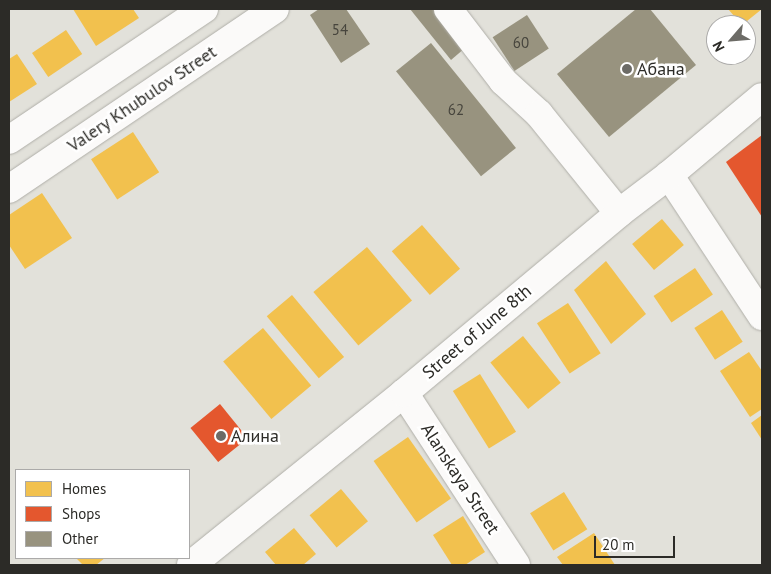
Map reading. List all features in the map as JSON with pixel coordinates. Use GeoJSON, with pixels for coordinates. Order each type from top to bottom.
{"type":"FeatureCollection","features":[{"type":"Feature","properties":{"kind":"main road"},"geometry":{"type":"LineString","coordinates":[[9,140],[204,9]]}},
{"type":"Feature","properties":{"kind":"main road","name":"Valery Khubulov Street"},"geometry":{"type":"LineString","coordinates":[[9,189],[275,9]]}},
{"type":"Feature","properties":{"kind":"main road"},"geometry":{"type":"LineString","coordinates":[[448,9],[503,82],[539,114],[619,213]]}},
{"type":"Feature","properties":{"kind":"main road","name":"Street of June 8th"},"geometry":{"type":"LineString","coordinates":[[191,565],[404,393],[619,213],[669,175],[762,97]]}},
{"type":"Feature","properties":{"kind":"main road"},"geometry":{"type":"LineString","coordinates":[[669,175],[762,316]]}},
{"type":"Feature","properties":{"kind":"main road","name":"Alanskaya Street"},"geometry":{"type":"LineString","coordinates":[[404,393],[516,565]]}},
{"type":"Feature","properties":{"kind":"building: Homes"},"geometry":{"type":"Polygon","coordinates":[[[73,9],[133,9],[139,18],[96,46],[73,9]]]}},
{"type":"Feature","properties":{"kind":"building: Homes"},"geometry":{"type":"Polygon","coordinates":[[[728,9],[762,9],[754,15],[733,15],[728,9]]]}},
{"type":"Feature","properties":{"kind":"building: Homes"},"geometry":{"type":"Polygon","coordinates":[[[66,30],[82,54],[48,77],[32,53],[66,30]]]}},
{"type":"Feature","properties":{"kind":"building: Homes"},"geometry":{"type":"Polygon","coordinates":[[[17,54],[37,84],[9,102],[9,59],[17,54]]]}},
{"type":"Feature","properties":{"kind":"building: Homes"},"geometry":{"type":"Polygon","coordinates":[[[133,132],[159,172],[117,199],[91,159],[133,132]]]}},
{"type":"Feature","properties":{"kind":"building: Homes"},"geometry":{"type":"Polygon","coordinates":[[[42,193],[72,238],[25,269],[9,245],[9,215],[42,193]]]}},
{"type":"Feature","properties":{"kind":"building: Homes"},"geometry":{"type":"Polygon","coordinates":[[[662,219],[684,245],[654,270],[632,244],[662,219]]]}},
{"type":"Feature","properties":{"kind":"building: Homes"},"geometry":{"type":"Polygon","coordinates":[[[422,225],[460,269],[430,295],[392,251],[422,225]]]}},
{"type":"Feature","properties":{"kind":"building: Homes"},"geometry":{"type":"Polygon","coordinates":[[[367,247],[412,301],[358,346],[313,292],[367,247]]]}},
{"type":"Feature","properties":{"kind":"building: Homes"},"geometry":{"type":"Polygon","coordinates":[[[606,261],[646,314],[611,344],[574,290],[606,261]]]}},
{"type":"Feature","properties":{"kind":"building: Homes"},"geometry":{"type":"Polygon","coordinates":[[[695,268],[713,295],[671,322],[654,296],[695,268]]]}},
{"type":"Feature","properties":{"kind":"building: Homes"},"geometry":{"type":"Polygon","coordinates":[[[292,295],[344,357],[319,378],[267,316],[292,295]]]}},
{"type":"Feature","properties":{"kind":"building: Homes"},"geometry":{"type":"Polygon","coordinates":[[[568,303],[601,353],[570,373],[537,323],[568,303]]]}},
{"type":"Feature","properties":{"kind":"building: Homes"},"geometry":{"type":"Polygon","coordinates":[[[722,310],[743,342],[715,360],[694,328],[722,310]]]}},
{"type":"Feature","properties":{"kind":"building: Homes"},"geometry":{"type":"Polygon","coordinates":[[[263,328],[311,385],[271,419],[223,361],[263,328]]]}},
{"type":"Feature","properties":{"kind":"building: Homes"},"geometry":{"type":"Polygon","coordinates":[[[523,336],[561,383],[528,409],[490,362],[523,336]]]}},
{"type":"Feature","properties":{"kind":"building: Homes"},"geometry":{"type":"Polygon","coordinates":[[[749,352],[762,371],[762,409],[750,417],[720,371],[749,352]]]}},
{"type":"Feature","properties":{"kind":"building: Homes"},"geometry":{"type":"Polygon","coordinates":[[[480,374],[516,432],[489,449],[453,391],[480,374]]]}},
{"type":"Feature","properties":{"kind":"building: Homes"},"geometry":{"type":"Polygon","coordinates":[[[762,415],[762,440],[751,423],[762,415]]]}},
{"type":"Feature","properties":{"kind":"building: Homes"},"geometry":{"type":"Polygon","coordinates":[[[408,437],[451,498],[417,523],[374,461],[408,437]]]}},
{"type":"Feature","properties":{"kind":"building: Homes"},"geometry":{"type":"Polygon","coordinates":[[[341,489],[368,521],[337,548],[310,515],[341,489]]]}},
{"type":"Feature","properties":{"kind":"building: Homes"},"geometry":{"type":"Polygon","coordinates":[[[564,492],[587,529],[553,551],[530,513],[564,492]]]}},
{"type":"Feature","properties":{"kind":"building: Homes"},"geometry":{"type":"Polygon","coordinates":[[[463,516],[485,552],[465,565],[452,565],[433,535],[463,516]]]}},
{"type":"Feature","properties":{"kind":"building: Homes"},"geometry":{"type":"Polygon","coordinates":[[[294,528],[316,554],[303,565],[276,565],[265,552],[294,528]]]}},
{"type":"Feature","properties":{"kind":"building: Homes"},"geometry":{"type":"Polygon","coordinates":[[[594,533],[615,565],[563,565],[557,557],[594,533]]]}},
{"type":"Feature","properties":{"kind":"building: Homes"},"geometry":{"type":"Polygon","coordinates":[[[77,559],[104,559],[96,565],[83,565],[77,559]]]}},
{"type":"Feature","properties":{"kind":"building: Shops"},"geometry":{"type":"Polygon","coordinates":[[[762,135],[762,217],[726,162],[762,135]]]}},
{"type":"Feature","properties":{"kind":"building: Shops"},"geometry":{"type":"Polygon","coordinates":[[[220,404],[248,438],[218,462],[190,428],[220,404]]]}},
{"type":"Feature","properties":{"kind":"building: Other"},"geometry":{"type":"Polygon","coordinates":[[[319,9],[346,9],[370,44],[341,63],[310,15],[319,9]]]}},
{"type":"Feature","properties":{"kind":"building: Other"},"geometry":{"type":"Polygon","coordinates":[[[410,9],[433,9],[465,48],[451,60],[410,9]]]}},
{"type":"Feature","properties":{"kind":"building: Other","name":"Абана"},"geometry":{"type":"Polygon","coordinates":[[[636,9],[650,9],[696,65],[609,137],[557,74],[636,9]]]}},
{"type":"Feature","properties":{"kind":"building: Other"},"geometry":{"type":"Polygon","coordinates":[[[527,15],[549,49],[514,71],[493,37],[527,15]]]}},
{"type":"Feature","properties":{"kind":"building: Other"},"geometry":{"type":"Polygon","coordinates":[[[431,43],[516,148],[481,176],[396,71],[431,43]]]}},
{"type":"Feature","properties":{"kind":"place","name":"Абана"},"geometry":{"type":"Point","coordinates":[627,69]}},
{"type":"Feature","properties":{"kind":"place","name":"Алина"},"geometry":{"type":"Point","coordinates":[221,436]}}]}
